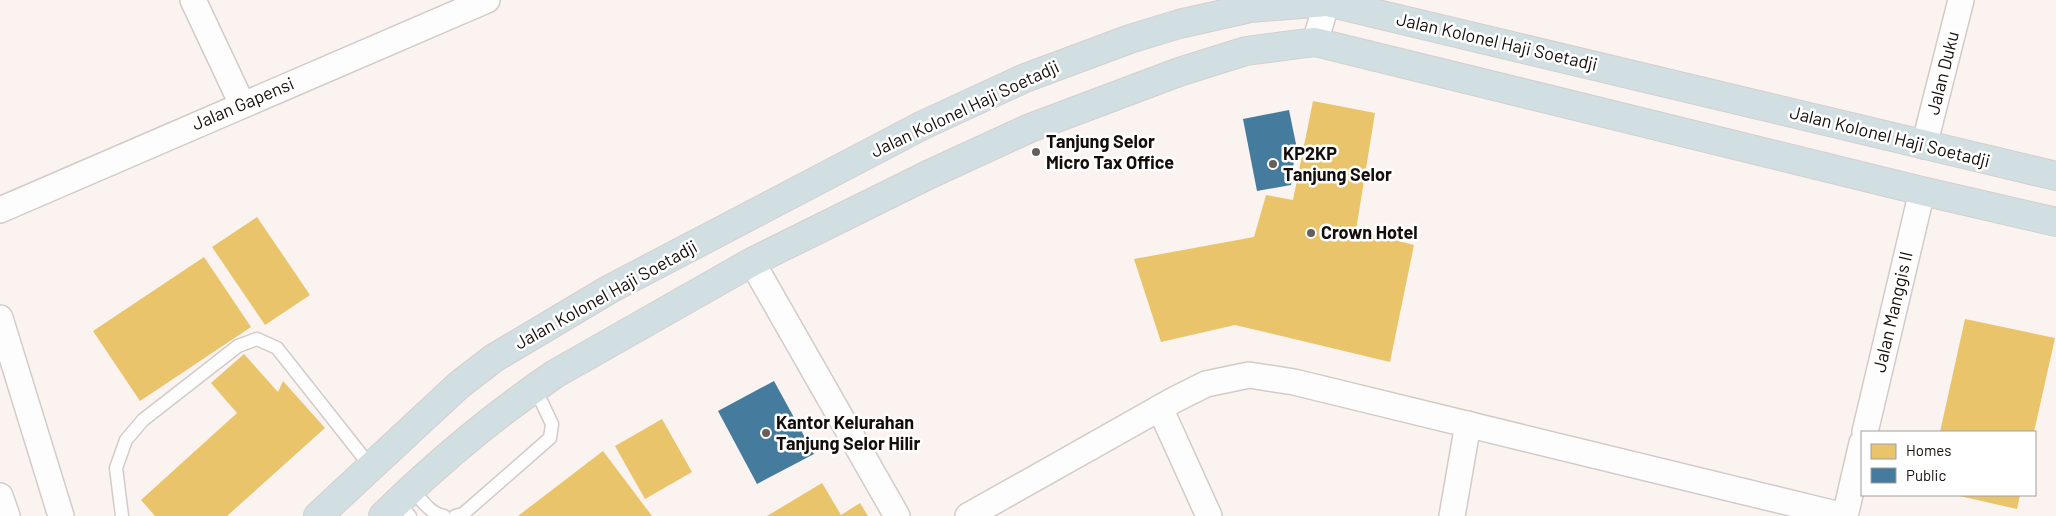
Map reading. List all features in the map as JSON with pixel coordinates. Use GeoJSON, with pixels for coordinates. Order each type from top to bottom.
{"type":"FeatureCollection","features":[{"type":"Feature","properties":{"kind":"highway","name":"Jalan Kolonel Haji Soetadji"},"geometry":{"type":"LineString","coordinates":[[318,516],[459,385],[494,358],[610,288],[923,125],[1025,78],[1179,24],[1250,8],[1326,2],[2056,176]]}},
{"type":"Feature","properties":{"kind":"highway"},"geometry":{"type":"LineString","coordinates":[[400,506],[502,411],[555,374],[752,262],[930,174],[1030,128],[1179,72],[1246,51],[1315,42],[1922,191],[2056,222]]}},
{"type":"Feature","properties":{"kind":"street"},"geometry":{"type":"LineString","coordinates":[[193,0],[242,104]]}},
{"type":"Feature","properties":{"kind":"street","name":"Jalan Gapensi"},"geometry":{"type":"LineString","coordinates":[[0,210],[242,104],[488,0]]}},
{"type":"Feature","properties":{"kind":"street","name":"Jalan Duku"},"geometry":{"type":"LineString","coordinates":[[1924,146],[1961,0]]}},
{"type":"Feature","properties":{"kind":"street"},"geometry":{"type":"LineString","coordinates":[[1315,42],[1326,2]]}},
{"type":"Feature","properties":{"kind":"street","name":"Jalan Manggis II"},"geometry":{"type":"LineString","coordinates":[[1865,431],[1922,191]]}},
{"type":"Feature","properties":{"kind":"street"},"geometry":{"type":"LineString","coordinates":[[752,262],[897,516]]}},
{"type":"Feature","properties":{"kind":"street"},"geometry":{"type":"LineString","coordinates":[[0,318],[61,516]]}},
{"type":"Feature","properties":{"kind":"street"},"geometry":{"type":"LineString","coordinates":[[968,516],[1206,384],[1249,374],[1294,382],[1845,516],[1861,447]]}},
{"type":"Feature","properties":{"kind":"street"},"geometry":{"type":"LineString","coordinates":[[1160,408],[1209,516]]}},
{"type":"Feature","properties":{"kind":"street"},"geometry":{"type":"LineString","coordinates":[[1452,516],[1468,424]]}},
{"type":"Feature","properties":{"kind":"street"},"geometry":{"type":"LineString","coordinates":[[0,496],[7,516]]}},
{"type":"Feature","properties":{"kind":"lane"},"geometry":{"type":"LineString","coordinates":[[122,516],[116,468],[126,440],[144,420],[238,346],[257,339],[277,348],[371,466]]}},
{"type":"Feature","properties":{"kind":"lane"},"geometry":{"type":"LineString","coordinates":[[455,516],[464,514],[550,438],[552,424],[535,388]]}},
{"type":"Feature","properties":{"kind":"lane"},"geometry":{"type":"LineString","coordinates":[[400,506],[431,510],[444,516]]}},
{"type":"Feature","properties":{"kind":"building: Homes","name":"Crown Hotel"},"geometry":{"type":"Polygon","coordinates":[[[1313,101],[1375,113],[1356,230],[1414,245],[1390,362],[1235,325],[1161,342],[1134,259],[1254,237],[1266,195],[1293,200],[1313,101]]]}},
{"type":"Feature","properties":{"kind":"building: Homes"},"geometry":{"type":"Polygon","coordinates":[[[257,217],[310,295],[265,325],[212,247],[257,217]]]}},
{"type":"Feature","properties":{"kind":"building: Homes"},"geometry":{"type":"Polygon","coordinates":[[[204,257],[251,327],[140,401],[93,331],[204,257]]]}},
{"type":"Feature","properties":{"kind":"building: Homes"},"geometry":{"type":"Polygon","coordinates":[[[1965,319],[2055,338],[2034,431],[1940,431],[1965,319]]]}},
{"type":"Feature","properties":{"kind":"building: Homes"},"geometry":{"type":"Polygon","coordinates":[[[244,354],[278,392],[283,381],[325,428],[227,516],[155,516],[141,500],[237,413],[211,383],[244,354]]]}},
{"type":"Feature","properties":{"kind":"building: Homes"},"geometry":{"type":"Polygon","coordinates":[[[662,419],[692,472],[645,499],[615,446],[662,419]]]}},
{"type":"Feature","properties":{"kind":"building: Homes"},"geometry":{"type":"Polygon","coordinates":[[[603,451],[652,516],[518,516],[603,451]]]}},
{"type":"Feature","properties":{"kind":"building: Homes"},"geometry":{"type":"Polygon","coordinates":[[[822,483],[841,515],[860,503],[868,516],[767,516],[822,483]]]}},
{"type":"Feature","properties":{"kind":"building: Homes"},"geometry":{"type":"Polygon","coordinates":[[[1959,496],[2020,496],[2017,509],[1959,496]]]}},
{"type":"Feature","properties":{"kind":"building: Public","name":"KP2KP Tanjung Selor"},"geometry":{"type":"Polygon","coordinates":[[[1289,110],[1296,144],[1291,185],[1257,191],[1243,119],[1289,110]]]}},
{"type":"Feature","properties":{"kind":"building: Public","name":"Kantor Kelurahan Tanjung Selor Hilir"},"geometry":{"type":"Polygon","coordinates":[[[774,381],[814,454],[757,484],[718,411],[774,381]]]}},
{"type":"Feature","properties":{"kind":"place","name":"Tanjung Selor Micro Tax Office"},"geometry":{"type":"Point","coordinates":[1036,152]}},
{"type":"Feature","properties":{"kind":"place","name":"KP2KP Tanjung Selor"},"geometry":{"type":"Point","coordinates":[1273,164]}},
{"type":"Feature","properties":{"kind":"place","name":"Crown Hotel"},"geometry":{"type":"Point","coordinates":[1311,233]}},
{"type":"Feature","properties":{"kind":"place","name":"Kantor Kelurahan Tanjung Selor Hilir"},"geometry":{"type":"Point","coordinates":[766,433]}}]}
